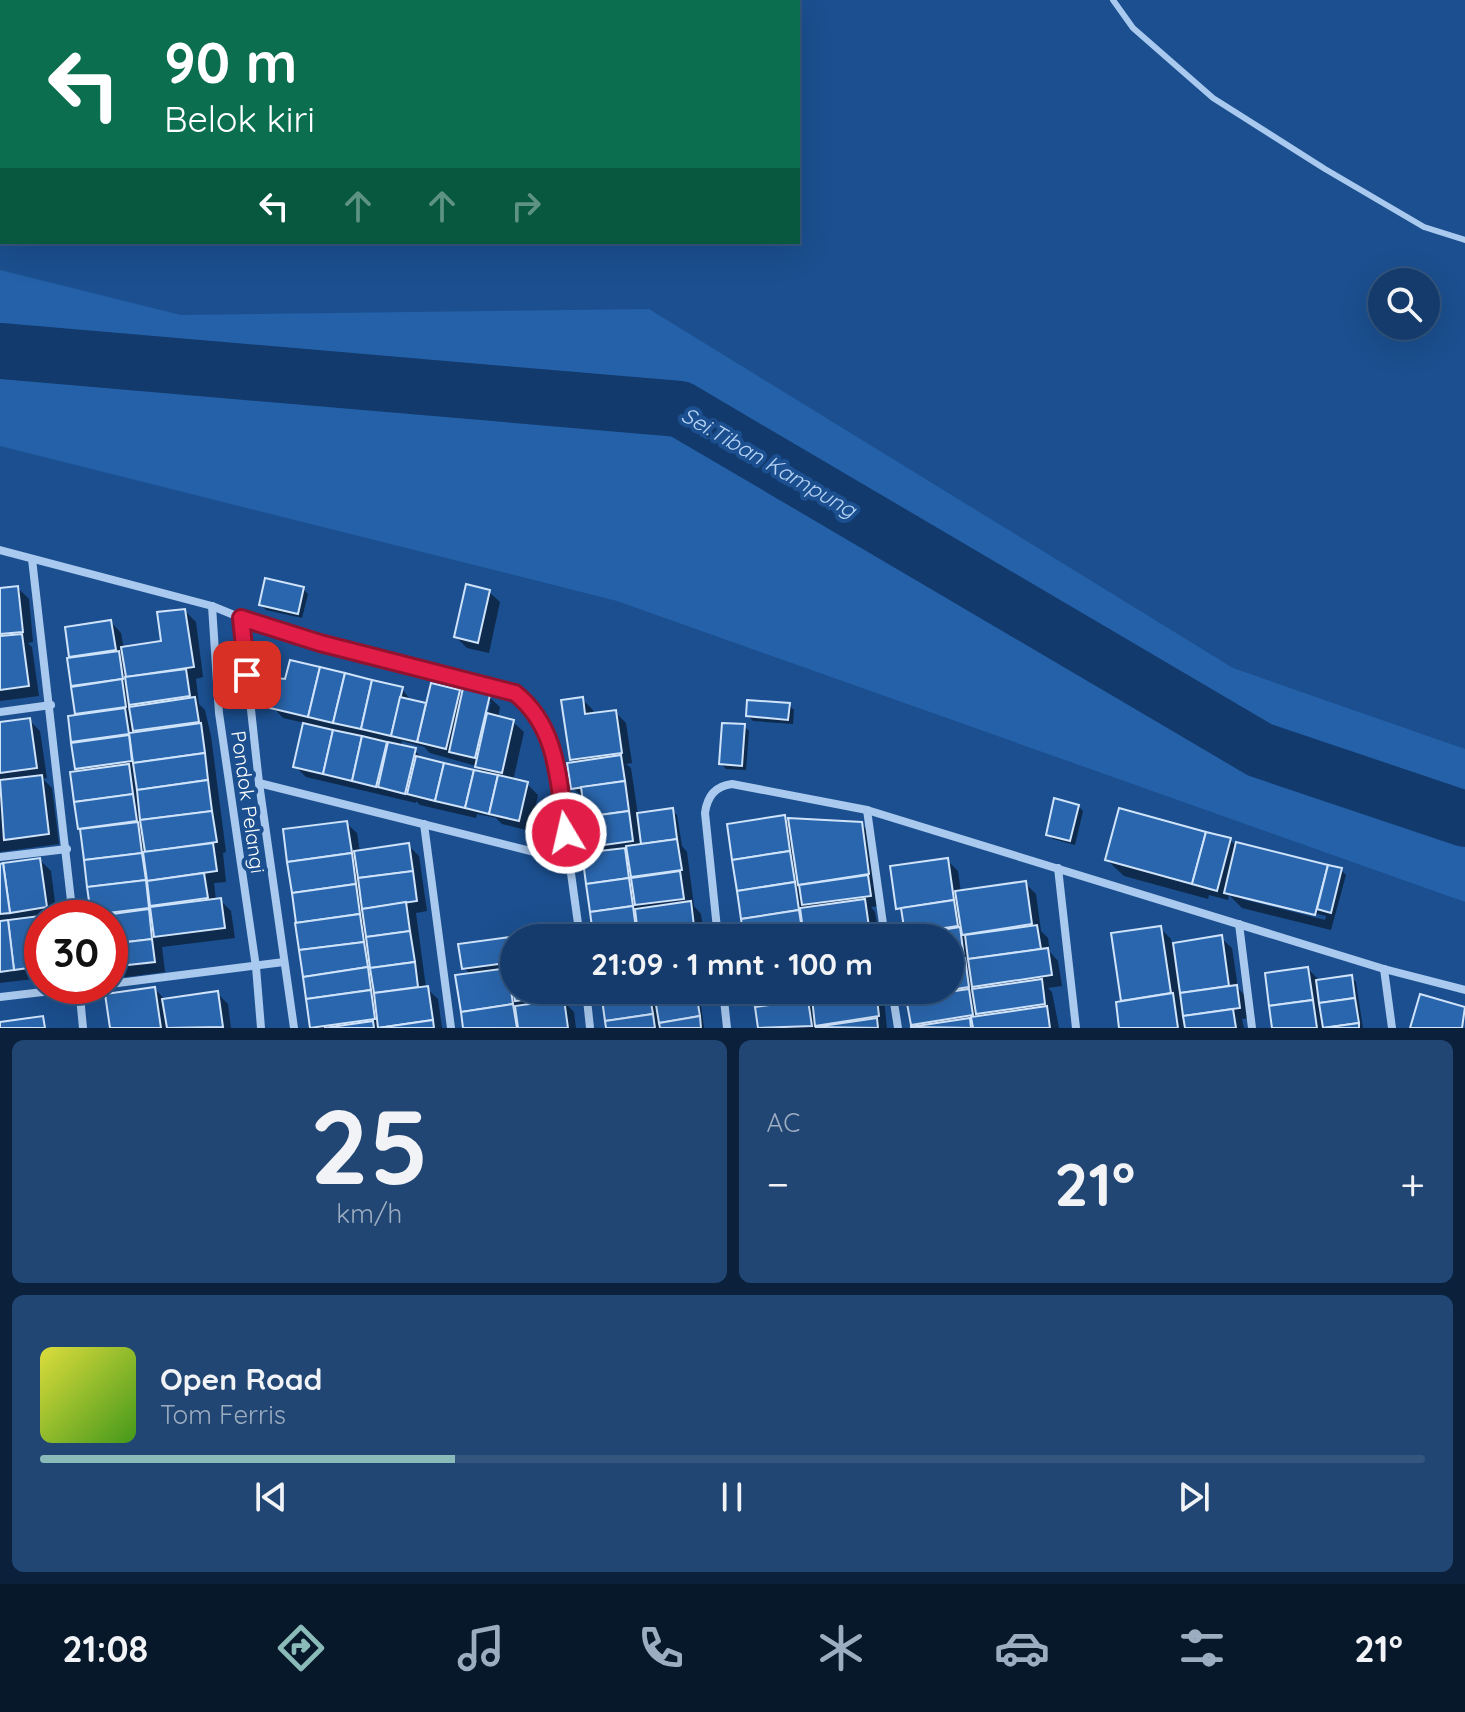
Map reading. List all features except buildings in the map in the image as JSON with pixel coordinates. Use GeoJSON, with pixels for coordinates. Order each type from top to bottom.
{"type":"FeatureCollection","features":[{"type":"Feature","properties":{"kind":"street"},"geometry":{"type":"LineString","coordinates":[[0,550],[212,606],[320,643],[515,693],[530,705],[548,734],[554,751],[578,924]]}},
{"type":"Feature","properties":{"kind":"street"},"geometry":{"type":"LineString","coordinates":[[32,559],[71,900]]}},
{"type":"Feature","properties":{"kind":"street","name":"Pondok Pelangi"},"geometry":{"type":"LineString","coordinates":[[212,606],[219,713],[256,967],[261,1028]]}},
{"type":"Feature","properties":{"kind":"street"},"geometry":{"type":"LineString","coordinates":[[241,618],[259,783],[294,1028]]}},
{"type":"Feature","properties":{"kind":"street"},"geometry":{"type":"LineString","coordinates":[[0,712],[51,705]]}},
{"type":"Feature","properties":{"kind":"street"},"geometry":{"type":"LineString","coordinates":[[259,783],[570,861]]}},
{"type":"Feature","properties":{"kind":"street"},"geometry":{"type":"LineString","coordinates":[[717,924],[705,813],[707,803],[718,788],[732,784],[867,810],[1384,969],[1465,990]]}},
{"type":"Feature","properties":{"kind":"street"},"geometry":{"type":"LineString","coordinates":[[867,810],[883,924]]}},
{"type":"Feature","properties":{"kind":"street"},"geometry":{"type":"LineString","coordinates":[[424,824],[451,1028]]}},
{"type":"Feature","properties":{"kind":"street"},"geometry":{"type":"LineString","coordinates":[[0,857],[67,849]]}},
{"type":"Feature","properties":{"kind":"street"},"geometry":{"type":"LineString","coordinates":[[1058,868],[1076,1028]]}},
{"type":"Feature","properties":{"kind":"street"},"geometry":{"type":"LineString","coordinates":[[1239,924],[1252,1028]]}},
{"type":"Feature","properties":{"kind":"street"},"geometry":{"type":"LineString","coordinates":[[128,982],[284,962]]}},
{"type":"Feature","properties":{"kind":"street"},"geometry":{"type":"LineString","coordinates":[[1384,969],[1392,1028]]}},
{"type":"Feature","properties":{"kind":"street"},"geometry":{"type":"LineString","coordinates":[[0,997],[24,994]]}},
{"type":"Feature","properties":{"kind":"street"},"geometry":{"type":"LineString","coordinates":[[81,1004],[83,1028]]}},
{"type":"Feature","properties":{"kind":"street"},"geometry":{"type":"LineString","coordinates":[[587,1004],[590,1028]]}},
{"type":"Feature","properties":{"kind":"street"},"geometry":{"type":"LineString","coordinates":[[724,1004],[727,1028]]}},
{"type":"Feature","properties":{"kind":"street"},"geometry":{"type":"LineString","coordinates":[[894,1004],[898,1028]]}},
{"type":"Feature","properties":{"kind":"lane"},"geometry":{"type":"LineString","coordinates":[[1113,0],[1133,28],[1213,98],[1424,227],[1465,240]]}},
{"type":"Feature","properties":{"kind":"shaded area"},"geometry":{"type":"Polygon","coordinates":[[[0,270],[181,315],[649,309],[1233,668],[1465,749],[1465,902],[617,601],[0,446],[0,270]]]}},
{"type":"Feature","properties":{"kind":"waterway","name":"Sei.Tiban Kampung"},"geometry":{"type":"LineString","coordinates":[[0,351],[680,409],[1260,750],[1465,819]]}},
{"type":"Feature","properties":{"kind":"route"},"geometry":{"type":"LineString","coordinates":[[247,675],[241,618],[320,643],[515,693],[530,705],[548,734],[554,751],[566,833]]}}]}
